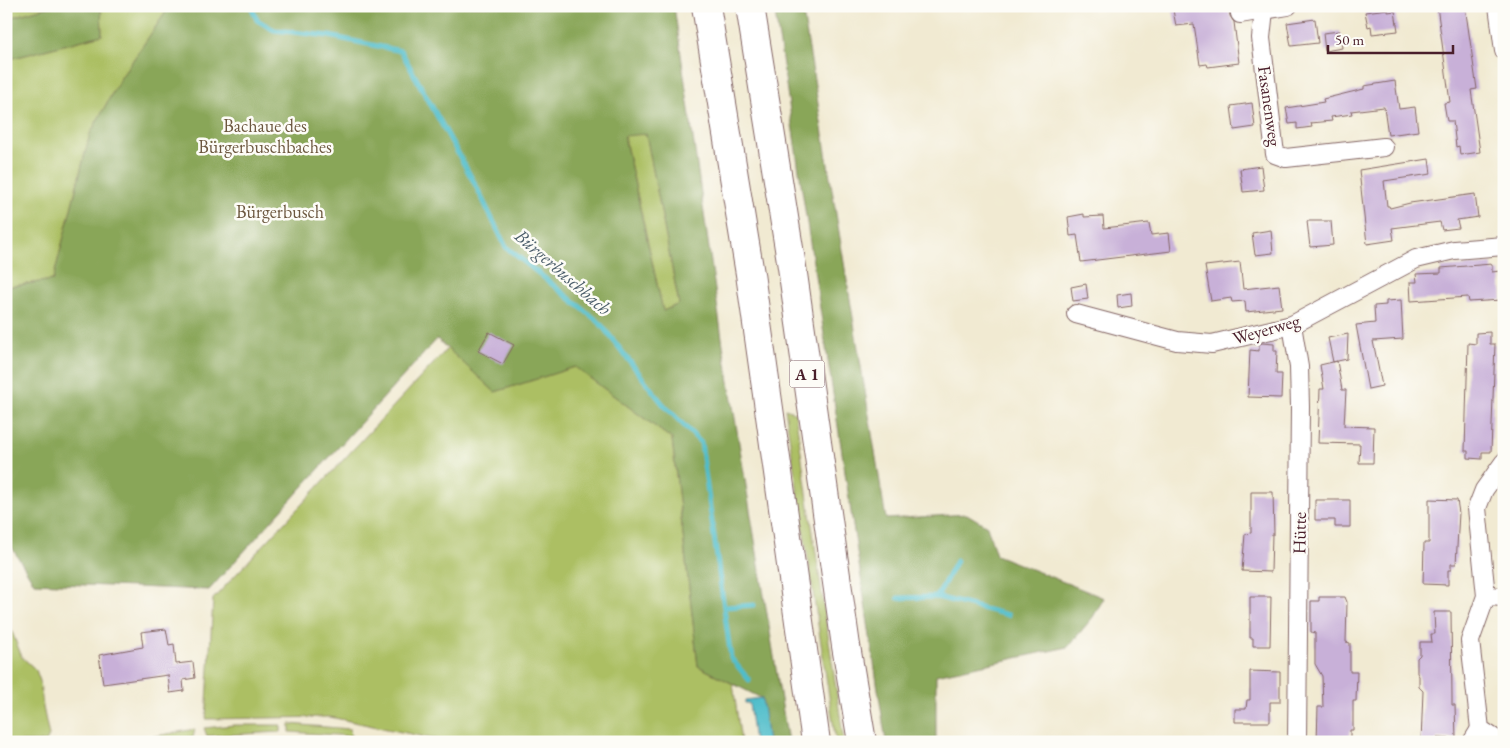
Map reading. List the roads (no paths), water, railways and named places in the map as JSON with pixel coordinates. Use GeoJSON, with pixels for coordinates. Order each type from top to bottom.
{"type":"FeatureCollection","features":[{"type":"Feature","properties":{"kind":"highway","name":"A 1"},"geometry":{"type":"LineString","coordinates":[[706,6],[750,274],[816,742]]}},
{"type":"Feature","properties":{"kind":"highway","name":"A 1"},"geometry":{"type":"LineString","coordinates":[[750,6],[792,267],[862,742]]}},
{"type":"Feature","properties":{"kind":"street"},"geometry":{"type":"LineString","coordinates":[[1239,6],[1240,14],[1288,6]]}},
{"type":"Feature","properties":{"kind":"street"},"geometry":{"type":"LineString","coordinates":[[1498,6],[1504,52]]}},
{"type":"Feature","properties":{"kind":"street","name":"Fasanenweg"},"geometry":{"type":"LineString","coordinates":[[1264,10],[1261,38],[1276,154],[1286,158],[1384,146]]}},
{"type":"Feature","properties":{"kind":"street","name":"Weyerweg"},"geometry":{"type":"LineString","coordinates":[[1076,314],[1177,341],[1212,344],[1292,325],[1416,259],[1454,250],[1504,246]]}},
{"type":"Feature","properties":{"kind":"street","name":"Hütte"},"geometry":{"type":"LineString","coordinates":[[1292,325],[1299,367],[1300,407],[1297,742]]}},
{"type":"Feature","properties":{"kind":"street"},"geometry":{"type":"LineString","coordinates":[[1500,742],[1476,735],[1470,641],[1486,596],[1477,508],[1484,490],[1504,462]]}},
{"type":"Feature","properties":{"kind":"street"},"geometry":{"type":"LineString","coordinates":[[1486,596],[1504,597]]}},
{"type":"Feature","properties":{"kind":"water"},"geometry":{"type":"Polygon","coordinates":[[[762,698],[768,742],[754,742],[749,703],[745,703],[745,700],[762,698]]]}},
{"type":"Feature","properties":{"kind":"waterway","name":"Bürgerbuschbach"},"geometry":{"type":"LineString","coordinates":[[251,6],[257,20],[274,30],[329,36],[401,51],[475,184],[506,247],[599,322],[663,404],[701,443],[731,658],[749,680]]}},
{"type":"Feature","properties":{"kind":"waterway","name":"Bürgerbuschbach"},"geometry":{"type":"LineString","coordinates":[[937,597],[956,561]]}},
{"type":"Feature","properties":{"kind":"waterway","name":"Bürgerbuschbach"},"geometry":{"type":"LineString","coordinates":[[898,598],[937,597],[1008,615]]}},
{"type":"Feature","properties":{"kind":"waterway","name":"Bürgerbuschbach"},"geometry":{"type":"LineString","coordinates":[[725,607],[754,605]]}},
{"type":"Feature","properties":{"kind":"park label","name":"Bachaue des Bürgerbuschbaches"},"geometry":{"type":"Point","coordinates":[265,135]}},
{"type":"Feature","properties":{"kind":"park label","name":"Bürgerbusch"},"geometry":{"type":"Point","coordinates":[280,211]}}]}
